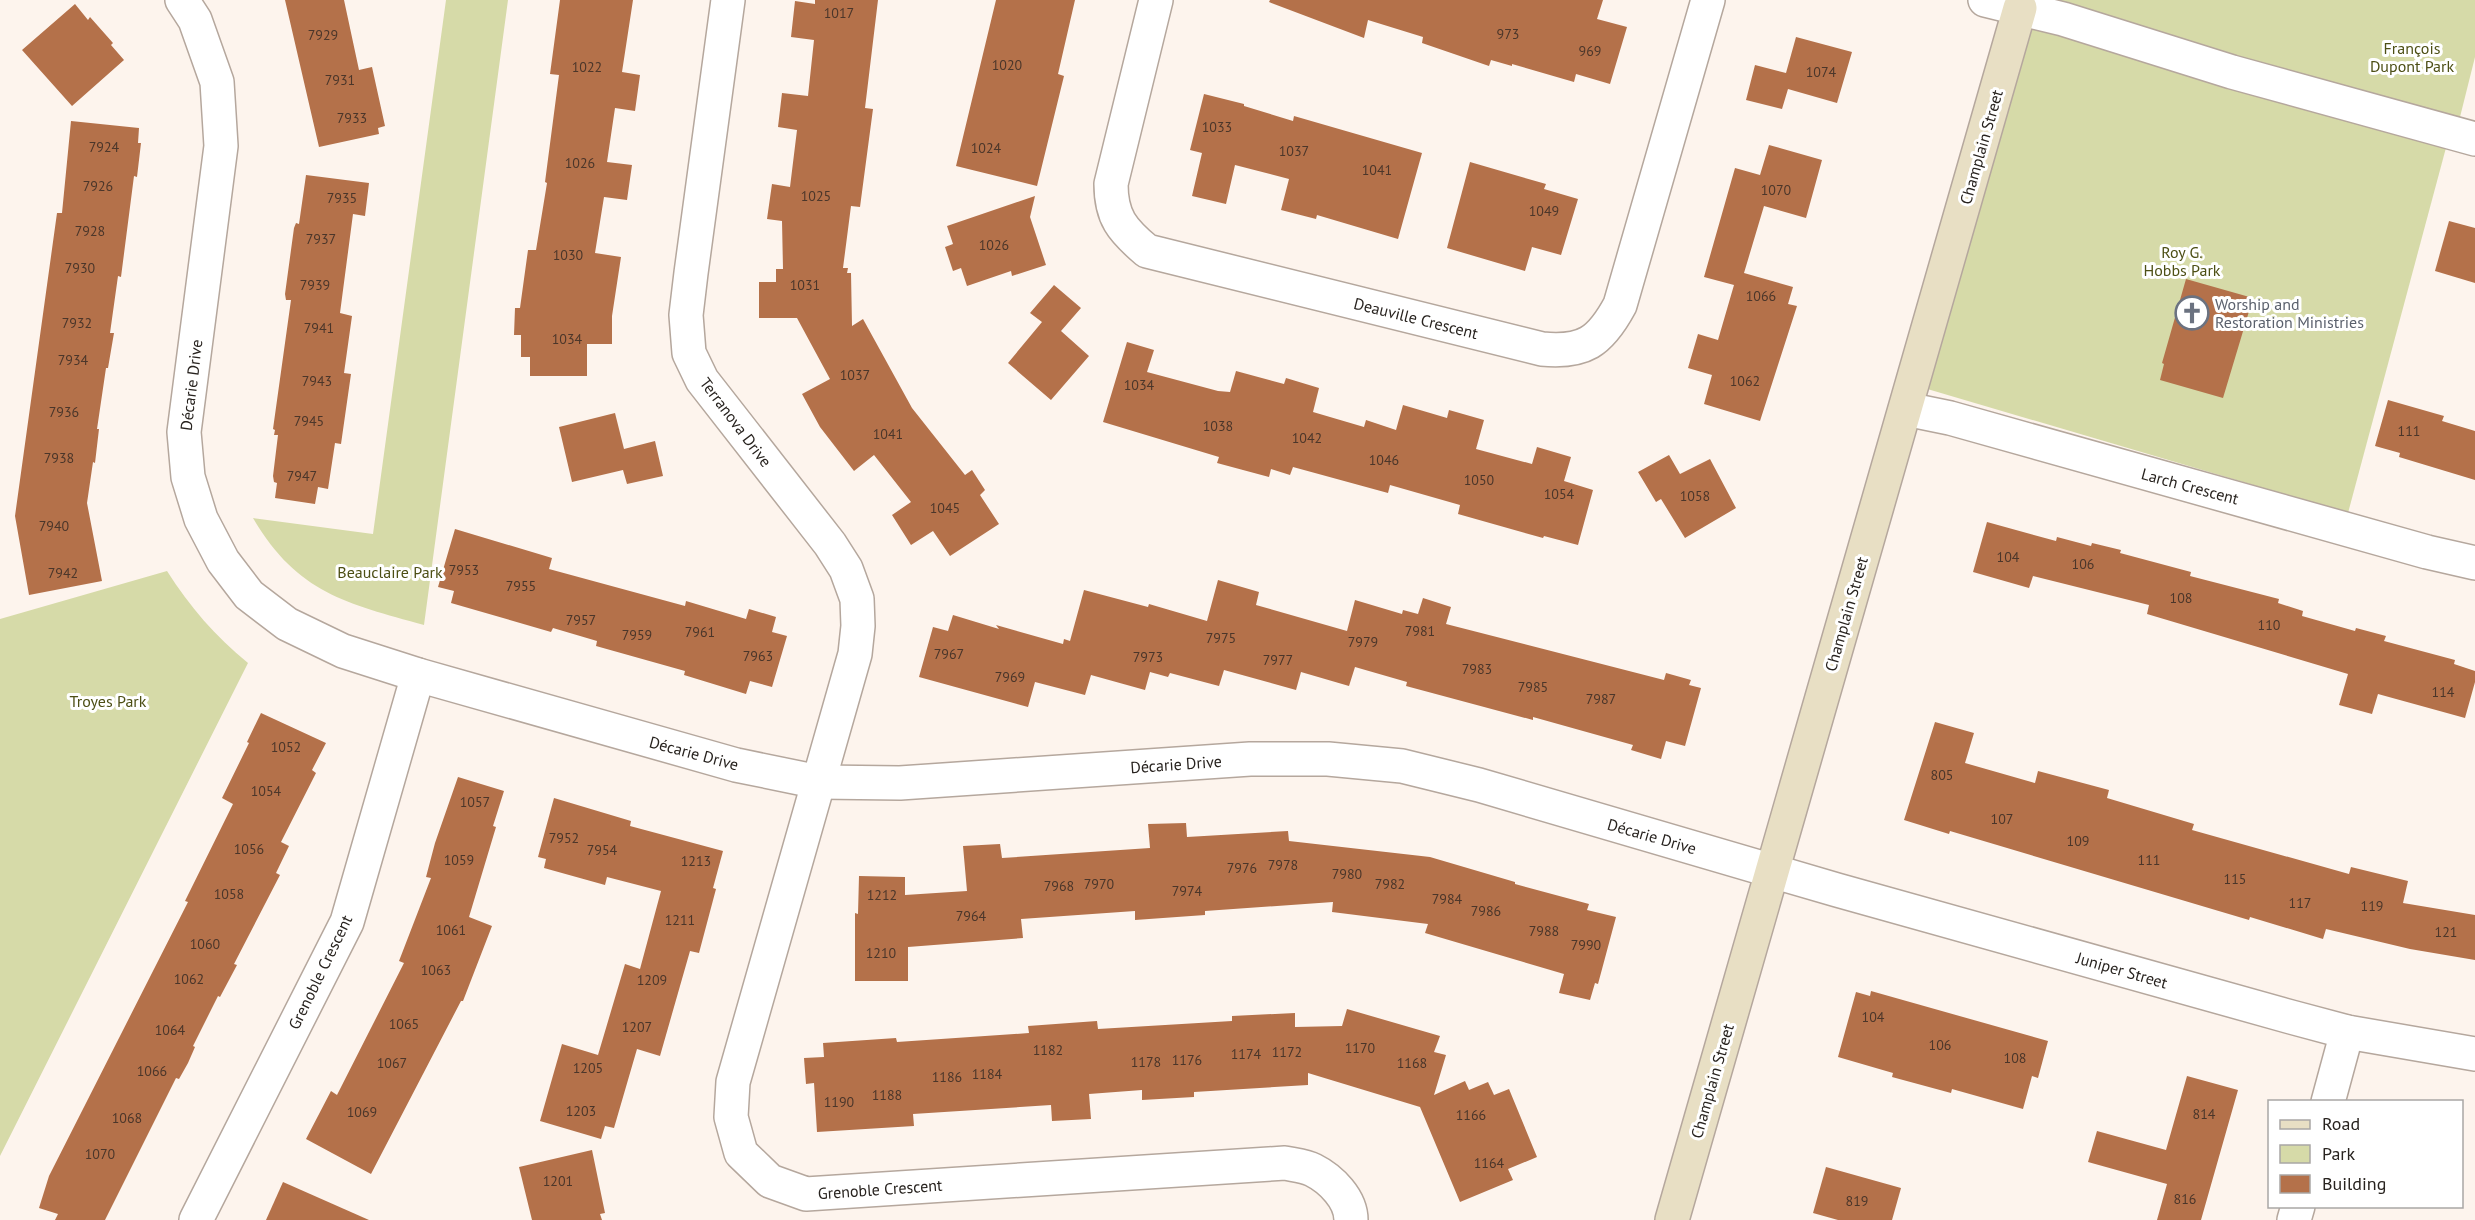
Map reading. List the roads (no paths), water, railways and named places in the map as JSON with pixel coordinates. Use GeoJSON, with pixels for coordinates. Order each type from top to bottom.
{"type":"FeatureCollection","features":[{"type":"Feature","properties":{"kind":"street","name":"Décarie Drive"},"geometry":{"type":"LineString","coordinates":[[182,0],[195,20],[218,82],[221,146],[184,432],[188,477],[201,519],[223,561],[249,595],[286,624],[344,651],[418,675],[736,765],[819,782],[900,783],[1250,759],[1328,759],[1402,766],[1479,785],[1772,871]]}},
{"type":"Feature","properties":{"kind":"street","name":"Terranova Drive"},"geometry":{"type":"LineString","coordinates":[[728,0],[686,315],[689,353],[702,380],[830,544],[846,569],[857,599],[858,626],[855,654],[819,782]]}},
{"type":"Feature","properties":{"kind":"street","name":"Deauville Crescent"},"geometry":{"type":"LineString","coordinates":[[1156,0],[1111,184],[1111,202],[1117,219],[1129,237],[1146,251],[1542,349],[1563,351],[1587,346],[1608,328],[1620,305],[1708,0]]}},
{"type":"Feature","properties":{"kind":"street"},"geometry":{"type":"LineString","coordinates":[[1986,0],[2062,19],[2232,72],[2475,139]]}},
{"type":"Feature","properties":{"kind":"street","name":"Champlain Street"},"geometry":{"type":"LineString","coordinates":[[1672,1220],[2020,8]]}},
{"type":"Feature","properties":{"kind":"street","name":"Larch Crescent"},"geometry":{"type":"LineString","coordinates":[[1906,409],[1950,418],[2427,552],[2475,563]]}},
{"type":"Feature","properties":{"kind":"street","name":"Grenoble Crescent"},"geometry":{"type":"LineString","coordinates":[[196,1220],[347,922],[418,675]]}},
{"type":"Feature","properties":{"kind":"street","name":"Grenoble Crescent"},"geometry":{"type":"LineString","coordinates":[[819,782],[733,1082],[731,1118],[741,1152],[770,1181],[806,1194],[1285,1163],[1312,1169],[1335,1184],[1351,1211],[1351,1220]]}},
{"type":"Feature","properties":{"kind":"street","name":"Juniper Street"},"geometry":{"type":"LineString","coordinates":[[1772,871],[2347,1032],[2475,1054]]}},
{"type":"Feature","properties":{"kind":"street"},"geometry":{"type":"LineString","coordinates":[[2328,1100],[2347,1032]]}},
{"type":"Feature","properties":{"kind":"place","name":"Worship and Restoration Ministries"},"geometry":{"type":"Point","coordinates":[2192,313]}},
{"type":"Feature","properties":{"kind":"park label","name":"François Dupont Park"},"geometry":{"type":"Point","coordinates":[2412,57]}},
{"type":"Feature","properties":{"kind":"park label","name":"Roy G. Hobbs Park"},"geometry":{"type":"Point","coordinates":[2182,261]}},
{"type":"Feature","properties":{"kind":"park label","name":"Beauclaire Park"},"geometry":{"type":"Point","coordinates":[390,572]}},
{"type":"Feature","properties":{"kind":"park label","name":"Troyes Park"},"geometry":{"type":"Point","coordinates":[108,701]}}]}
